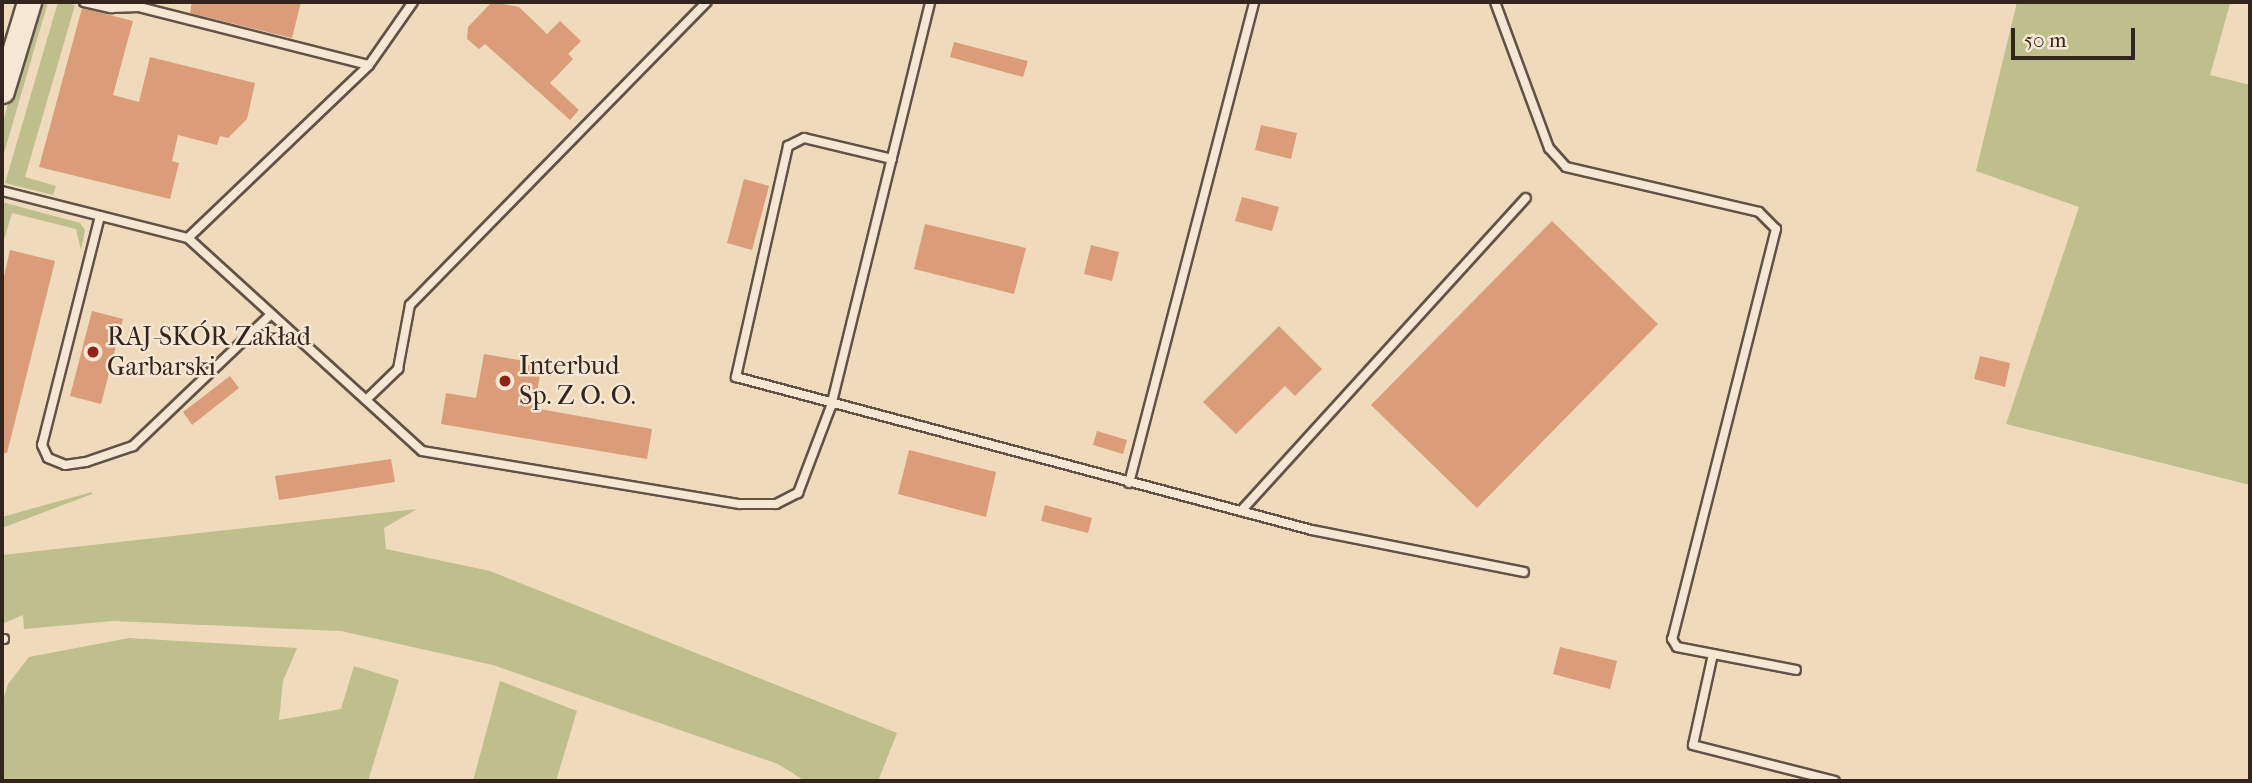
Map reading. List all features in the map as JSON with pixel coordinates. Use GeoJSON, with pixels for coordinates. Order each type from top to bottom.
{"type":"FeatureCollection","features":[{"type":"Feature","properties":{"kind":"main road"},"geometry":{"type":"LineString","coordinates":[[2,91],[29,2]]}},
{"type":"Feature","properties":{"kind":"lane"},"geometry":{"type":"LineString","coordinates":[[84,2],[111,8],[139,7],[369,65]]}},
{"type":"Feature","properties":{"kind":"lane"},"geometry":{"type":"LineString","coordinates":[[188,239],[369,65],[413,2]]}},
{"type":"Feature","properties":{"kind":"lane"},"geometry":{"type":"LineString","coordinates":[[366,400],[398,369],[410,305],[707,2]]}},
{"type":"Feature","properties":{"kind":"lane"},"geometry":{"type":"LineString","coordinates":[[2,191],[188,239],[422,451],[740,504],[776,504],[798,493],[831,406],[930,2]]}},
{"type":"Feature","properties":{"kind":"lane"},"geometry":{"type":"LineString","coordinates":[[1129,482],[1254,2]]}},
{"type":"Feature","properties":{"kind":"lane"},"geometry":{"type":"LineString","coordinates":[[1495,2],[1549,148],[1566,167],[1759,212],[1776,229],[1672,639],[1677,648],[1796,670]]}},
{"type":"Feature","properties":{"kind":"lane"},"geometry":{"type":"LineString","coordinates":[[892,159],[804,138],[788,146],[736,377],[831,406],[1241,512],[1524,572]]}},
{"type":"Feature","properties":{"kind":"lane"},"geometry":{"type":"LineString","coordinates":[[1241,512],[1526,198]]}},
{"type":"Feature","properties":{"kind":"lane"},"geometry":{"type":"LineString","coordinates":[[100,216],[42,445],[48,458],[65,465],[86,462],[133,446],[271,314]]}},
{"type":"Feature","properties":{"kind":"lane"},"geometry":{"type":"LineString","coordinates":[[1713,654],[1693,745],[1835,781]]}},
{"type":"Feature","properties":{"kind":"shaded area"},"geometry":{"type":"Polygon","coordinates":[[[48,2],[2,160],[2,125],[35,11],[48,2]]]}},
{"type":"Feature","properties":{"kind":"shaded area"},"geometry":{"type":"Polygon","coordinates":[[[58,2],[75,5],[25,177],[56,186],[53,195],[5,183],[58,2]]]}},
{"type":"Feature","properties":{"kind":"shaded area"},"geometry":{"type":"Polygon","coordinates":[[[2017,2],[2230,4],[2210,75],[2250,85],[2250,485],[2006,424],[2079,207],[1976,171],[2017,2]]]}},
{"type":"Feature","properties":{"kind":"shaded area"},"geometry":{"type":"Polygon","coordinates":[[[2,202],[80,223],[85,230],[81,250],[76,229],[12,213],[2,247],[2,202]]]}},
{"type":"Feature","properties":{"kind":"shaded area"},"geometry":{"type":"Polygon","coordinates":[[[92,494],[2,528],[2,517],[92,494]]]}},
{"type":"Feature","properties":{"kind":"shaded area"},"geometry":{"type":"Polygon","coordinates":[[[417,509],[384,528],[386,549],[490,571],[897,733],[878,781],[805,781],[778,764],[493,665],[341,631],[113,621],[24,629],[23,615],[2,624],[2,555],[417,509]]]}},
{"type":"Feature","properties":{"kind":"shaded area"},"geometry":{"type":"Polygon","coordinates":[[[129,638],[297,648],[283,681],[279,720],[341,709],[354,666],[399,680],[368,781],[2,781],[2,705],[8,684],[29,657],[129,638]]]}},
{"type":"Feature","properties":{"kind":"shaded area"},"geometry":{"type":"Polygon","coordinates":[[[500,681],[577,711],[556,781],[473,781],[500,681]]]}},
{"type":"Feature","properties":{"kind":"building"},"geometry":{"type":"Polygon","coordinates":[[[192,2],[301,2],[292,38],[190,13],[192,2]]]}},
{"type":"Feature","properties":{"kind":"building"},"geometry":{"type":"Polygon","coordinates":[[[492,2],[519,7],[547,34],[560,21],[581,41],[568,54],[573,59],[550,83],[579,110],[570,120],[485,44],[479,49],[467,39],[468,27],[492,2]]]}},
{"type":"Feature","properties":{"kind":"building"},"geometry":{"type":"Polygon","coordinates":[[[82,8],[133,21],[113,95],[139,102],[150,57],[255,83],[247,119],[228,138],[220,136],[217,145],[178,135],[172,161],[179,163],[170,199],[39,167],[82,8]]]}},
{"type":"Feature","properties":{"kind":"building"},"geometry":{"type":"Polygon","coordinates":[[[954,42],[1028,61],[1023,77],[950,57],[954,42]]]}},
{"type":"Feature","properties":{"kind":"building"},"geometry":{"type":"Polygon","coordinates":[[[1261,125],[1297,133],[1291,159],[1255,150],[1261,125]]]}},
{"type":"Feature","properties":{"kind":"building"},"geometry":{"type":"Polygon","coordinates":[[[744,179],[769,186],[752,250],[727,243],[744,179]]]}},
{"type":"Feature","properties":{"kind":"building"},"geometry":{"type":"Polygon","coordinates":[[[1242,197],[1279,207],[1272,231],[1235,221],[1242,197]]]}},
{"type":"Feature","properties":{"kind":"building"},"geometry":{"type":"Polygon","coordinates":[[[1552,221],[1658,324],[1477,508],[1371,405],[1552,221]]]}},
{"type":"Feature","properties":{"kind":"building"},"geometry":{"type":"Polygon","coordinates":[[[925,224],[1026,248],[1014,294],[914,269],[925,224]]]}},
{"type":"Feature","properties":{"kind":"building"},"geometry":{"type":"Polygon","coordinates":[[[1091,245],[1119,252],[1112,281],[1084,274],[1091,245]]]}},
{"type":"Feature","properties":{"kind":"building"},"geometry":{"type":"Polygon","coordinates":[[[10,250],[55,261],[7,453],[2,453],[2,285],[10,250]]]}},
{"type":"Feature","properties":{"kind":"building"},"geometry":{"type":"Polygon","coordinates":[[[92,311],[123,319],[101,404],[70,396],[92,311]]]}},
{"type":"Feature","properties":{"kind":"building"},"geometry":{"type":"Polygon","coordinates":[[[1279,326],[1322,369],[1295,396],[1285,386],[1236,434],[1203,402],[1279,326]]]}},
{"type":"Feature","properties":{"kind":"building"},"geometry":{"type":"Polygon","coordinates":[[[484,354],[542,364],[534,408],[652,429],[647,459],[441,424],[446,393],[476,398],[484,354]]]}},
{"type":"Feature","properties":{"kind":"building"},"geometry":{"type":"Polygon","coordinates":[[[1980,356],[2010,363],[2005,387],[1974,379],[1980,356]]]}},
{"type":"Feature","properties":{"kind":"building"},"geometry":{"type":"Polygon","coordinates":[[[230,376],[239,388],[192,425],[183,412],[230,376]]]}},
{"type":"Feature","properties":{"kind":"building"},"geometry":{"type":"Polygon","coordinates":[[[1097,431],[1127,440],[1123,454],[1093,445],[1097,431]]]}},
{"type":"Feature","properties":{"kind":"building"},"geometry":{"type":"Polygon","coordinates":[[[909,450],[996,472],[986,517],[898,494],[909,450]]]}},
{"type":"Feature","properties":{"kind":"building"},"geometry":{"type":"Polygon","coordinates":[[[391,459],[395,482],[279,500],[275,476],[391,459]]]}},
{"type":"Feature","properties":{"kind":"building"},"geometry":{"type":"Polygon","coordinates":[[[1045,505],[1092,518],[1088,533],[1041,521],[1045,505]]]}},
{"type":"Feature","properties":{"kind":"building"},"geometry":{"type":"Polygon","coordinates":[[[1560,647],[1617,661],[1610,689],[1553,674],[1560,647]]]}},
{"type":"Feature","properties":{"kind":"place","name":"RAJ-SKÓR Zakład Garbarski"},"geometry":{"type":"Point","coordinates":[93,352]}},
{"type":"Feature","properties":{"kind":"place","name":"Interbud Sp. Z O. O."},"geometry":{"type":"Point","coordinates":[505,381]}}]}
